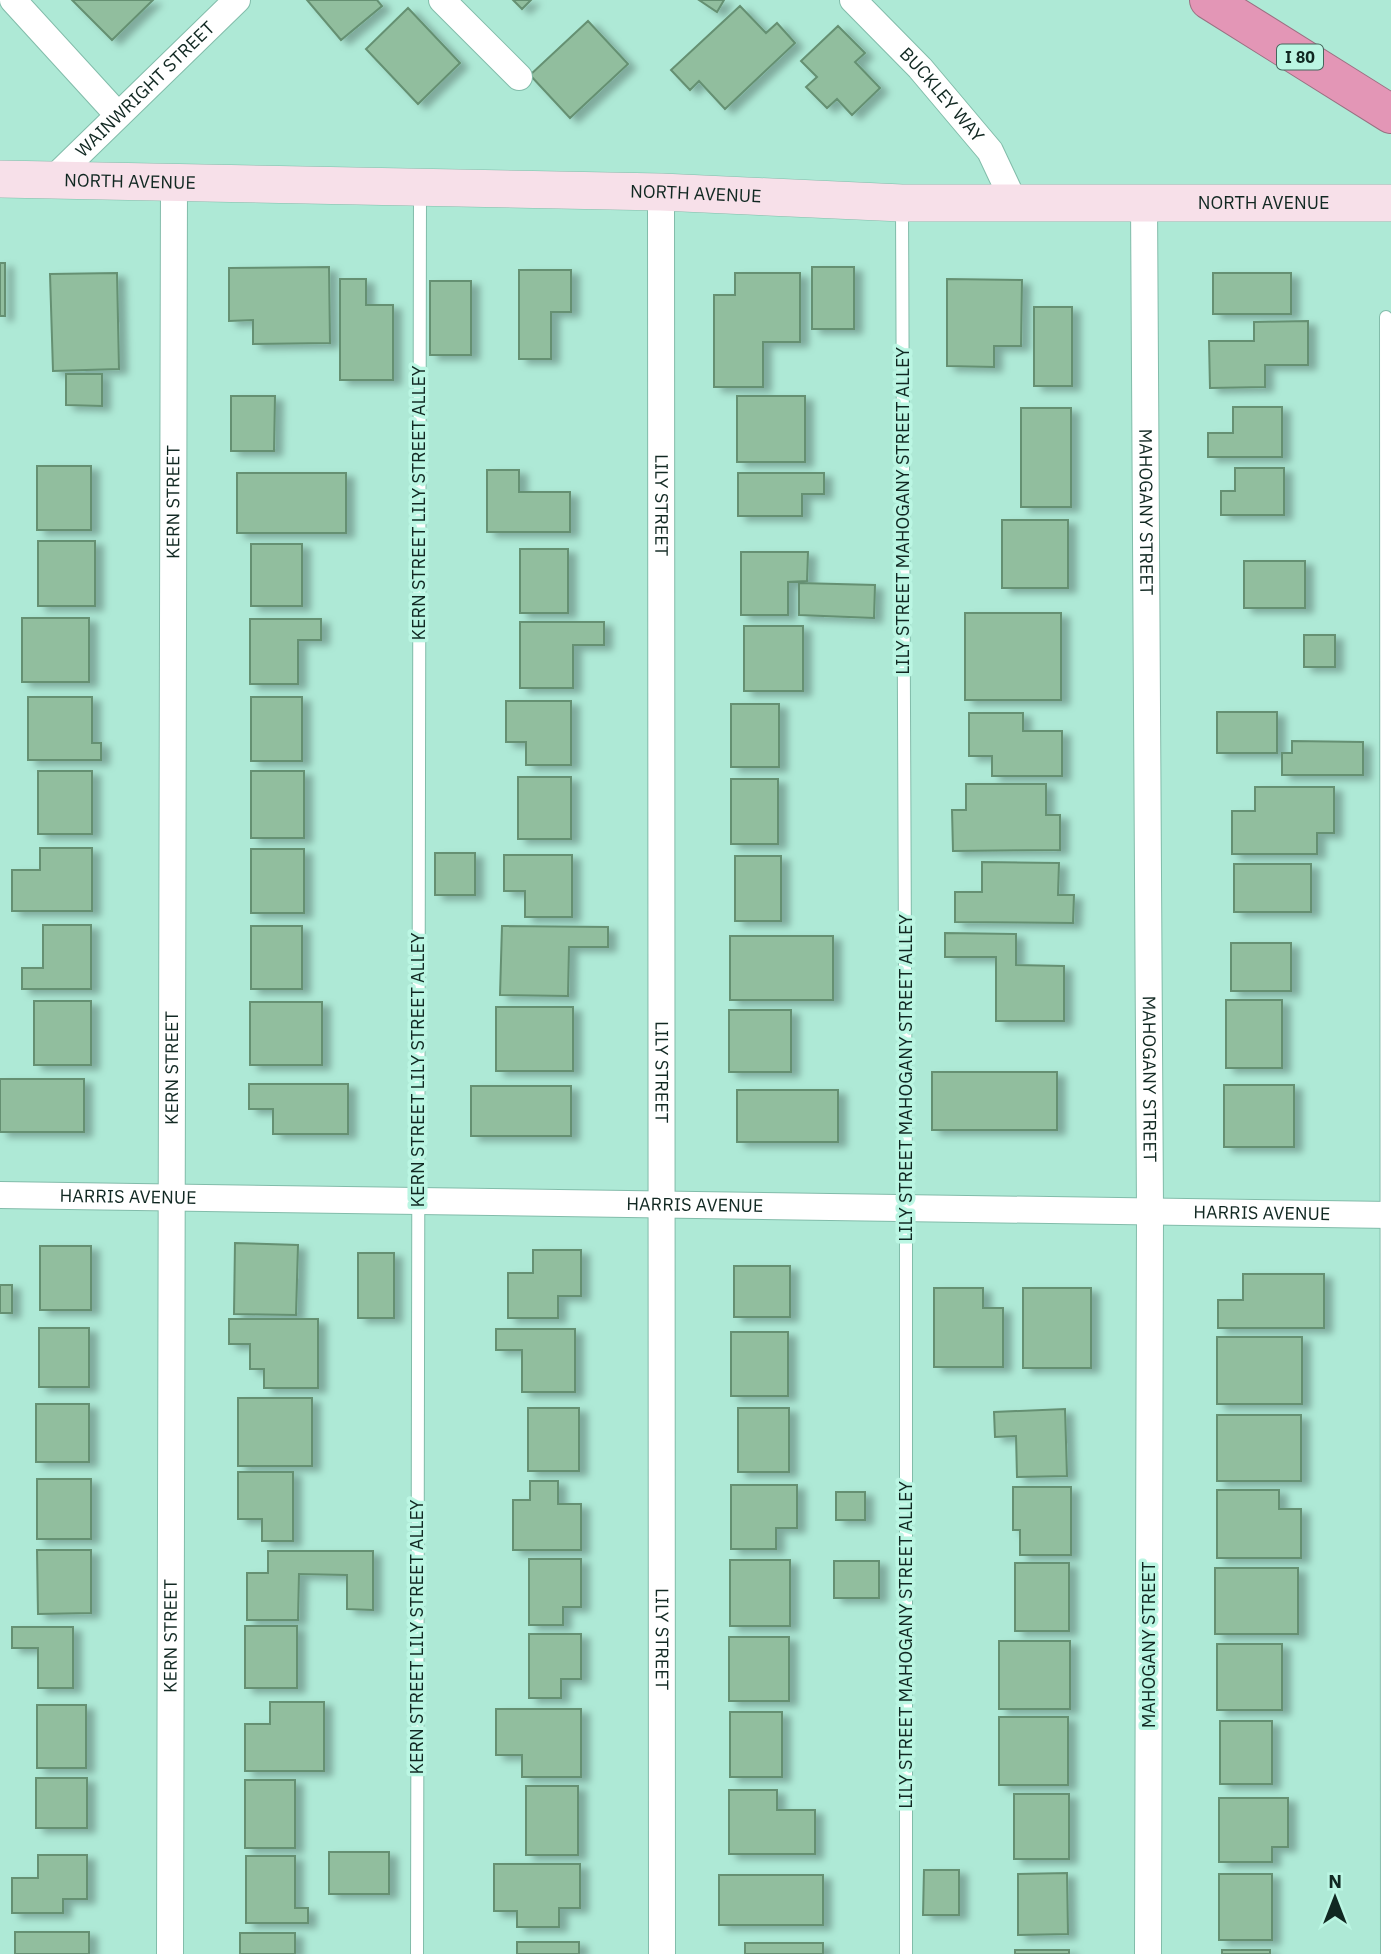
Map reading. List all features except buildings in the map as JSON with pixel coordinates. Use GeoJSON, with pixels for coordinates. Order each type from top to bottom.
{"type":"FeatureCollection","features":[{"type":"Feature","properties":{"kind":"highway","name":"I 80"},"geometry":{"type":"LineString","coordinates":[[1209,0],[1391,114]]}},
{"type":"Feature","properties":{"kind":"street"},"geometry":{"type":"LineString","coordinates":[[13,0],[118,115]]}},
{"type":"Feature","properties":{"kind":"street","name":"WAINWRIGHT STREET"},"geometry":{"type":"LineString","coordinates":[[52,180],[237,0]]}},
{"type":"Feature","properties":{"kind":"street"},"geometry":{"type":"LineString","coordinates":[[442,0],[519,77]]}},
{"type":"Feature","properties":{"kind":"street","name":"BUCKLEY WAY"},"geometry":{"type":"LineString","coordinates":[[853,0],[920,68],[990,152],[1014,202]]}},
{"type":"Feature","properties":{"kind":"street","name":"NORTH AVENUE"},"geometry":{"type":"LineString","coordinates":[[0,179],[661,192],[902,203],[1391,203]]}},
{"type":"Feature","properties":{"kind":"street","name":"KERN STREET"},"geometry":{"type":"LineString","coordinates":[[170,1954],[174,181]]}},
{"type":"Feature","properties":{"kind":"street","name":"LILY STREET"},"geometry":{"type":"LineString","coordinates":[[661,192],[662,1954]]}},
{"type":"Feature","properties":{"kind":"street","name":"MAHOGANY STREET"},"geometry":{"type":"LineString","coordinates":[[1144,202],[1150,1211],[1148,1954]]}},
{"type":"Feature","properties":{"kind":"street","name":"HARRIS AVENUE"},"geometry":{"type":"LineString","coordinates":[[0,1195],[1389,1215]]}},
{"type":"Feature","properties":{"kind":"lane","name":"KERN STREET LILY STREET ALLEY"},"geometry":{"type":"LineString","coordinates":[[417,1954],[420,187]]}},
{"type":"Feature","properties":{"kind":"lane","name":"LILY STREET MAHOGANY STREET ALLEY"},"geometry":{"type":"LineString","coordinates":[[902,203],[906,1954]]}},
{"type":"Feature","properties":{"kind":"lane"},"geometry":{"type":"LineString","coordinates":[[1386,317],[1389,1215],[1387,1954]]}}]}
